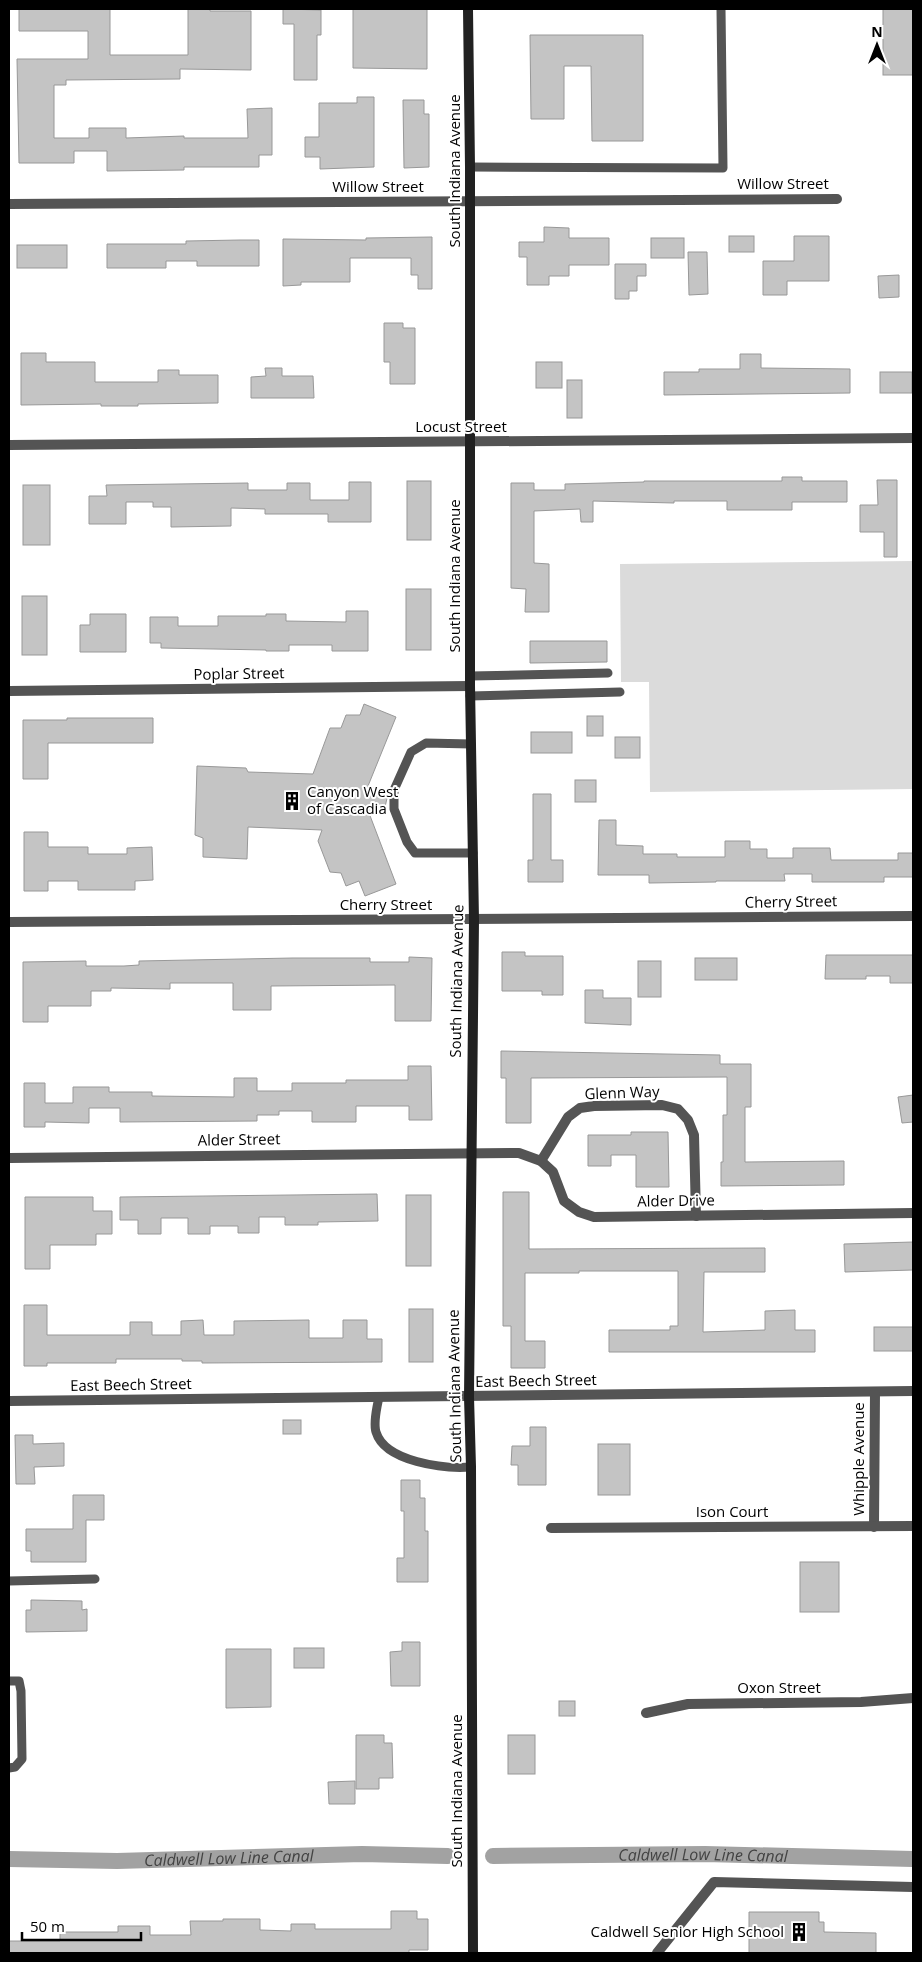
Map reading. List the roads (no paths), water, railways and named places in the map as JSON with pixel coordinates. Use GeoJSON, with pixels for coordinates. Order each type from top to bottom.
{"type":"FeatureCollection","features":[{"type":"Feature","properties":{"kind":"main road","name":"South Indiana Avenue"},"geometry":{"type":"LineString","coordinates":[[468,9],[470,167],[470,686],[474,920],[470,1153],[469,1397],[471,1467],[472,1953]]}},
{"type":"Feature","properties":{"kind":"street","name":"Willow Street"},"geometry":{"type":"LineString","coordinates":[[9,204],[837,199]]}},
{"type":"Feature","properties":{"kind":"street","name":"Locust Street"},"geometry":{"type":"LineString","coordinates":[[9,445],[913,438]]}},
{"type":"Feature","properties":{"kind":"street","name":"Poplar Street"},"geometry":{"type":"LineString","coordinates":[[9,691],[470,686]]}},
{"type":"Feature","properties":{"kind":"street","name":"Cherry Street"},"geometry":{"type":"LineString","coordinates":[[9,922],[913,916]]}},
{"type":"Feature","properties":{"kind":"street","name":"Glenn Way"},"geometry":{"type":"LineString","coordinates":[[542,1161],[568,1117],[580,1108],[662,1105],[678,1109],[688,1120],[694,1135],[696,1216]]}},
{"type":"Feature","properties":{"kind":"street","name":"Alder Street"},"geometry":{"type":"LineString","coordinates":[[9,1158],[470,1153]]}},
{"type":"Feature","properties":{"kind":"street"},"geometry":{"type":"LineString","coordinates":[[470,1153],[520,1154],[542,1161]]}},
{"type":"Feature","properties":{"kind":"street","name":"Alder Drive"},"geometry":{"type":"LineString","coordinates":[[542,1161],[553,1172],[564,1201],[578,1212],[594,1217],[913,1213]]}},
{"type":"Feature","properties":{"kind":"street","name":"East Beech Street"},"geometry":{"type":"LineString","coordinates":[[9,1401],[913,1391]]}},
{"type":"Feature","properties":{"kind":"street","name":"Whipple Avenue"},"geometry":{"type":"LineString","coordinates":[[874,1527],[875,1392]]}},
{"type":"Feature","properties":{"kind":"street","name":"Ison Court"},"geometry":{"type":"LineString","coordinates":[[551,1528],[913,1526]]}},
{"type":"Feature","properties":{"kind":"street","name":"Oxon Street"},"geometry":{"type":"LineString","coordinates":[[646,1714],[688,1704],[861,1702],[913,1698]]}},
{"type":"Feature","properties":{"kind":"street"},"geometry":{"type":"LineString","coordinates":[[657,1953],[714,1882],[913,1887]]}},
{"type":"Feature","properties":{"kind":"lane"},"geometry":{"type":"LineString","coordinates":[[470,167],[723,168],[721,9]]}},
{"type":"Feature","properties":{"kind":"lane"},"geometry":{"type":"LineString","coordinates":[[470,686],[608,674]]}},
{"type":"Feature","properties":{"kind":"lane"},"geometry":{"type":"LineString","coordinates":[[470,686],[620,692]]}},
{"type":"Feature","properties":{"kind":"lane"},"geometry":{"type":"LineString","coordinates":[[471,744],[426,743],[411,752],[394,790],[394,809],[406,842],[415,853],[473,853]]}},
{"type":"Feature","properties":{"kind":"lane"},"geometry":{"type":"LineString","coordinates":[[379,1397],[376,1432],[385,1447],[398,1456],[433,1464],[471,1467]]}},
{"type":"Feature","properties":{"kind":"lane"},"geometry":{"type":"LineString","coordinates":[[9,1581],[95,1579]]}},
{"type":"Feature","properties":{"kind":"lane"},"geometry":{"type":"LineString","coordinates":[[9,1681],[19,1681],[21,1691],[22,1759],[15,1767],[9,1768]]}},
{"type":"Feature","properties":{"kind":"waterway","name":"Caldwell Low Line Canal"},"geometry":{"type":"LineString","coordinates":[[9,1859],[117,1861],[362,1854],[448,1856]]}},
{"type":"Feature","properties":{"kind":"waterway","name":"Caldwell Low Line Canal"},"geometry":{"type":"LineString","coordinates":[[493,1856],[705,1854],[913,1859]]}},
{"type":"Feature","properties":{"kind":"place","name":"Canyon West of Cascadia"},"geometry":{"type":"Point","coordinates":[292,801]}},
{"type":"Feature","properties":{"kind":"place","name":"Caldwell Senior High School"},"geometry":{"type":"Point","coordinates":[799,1932]}}]}
